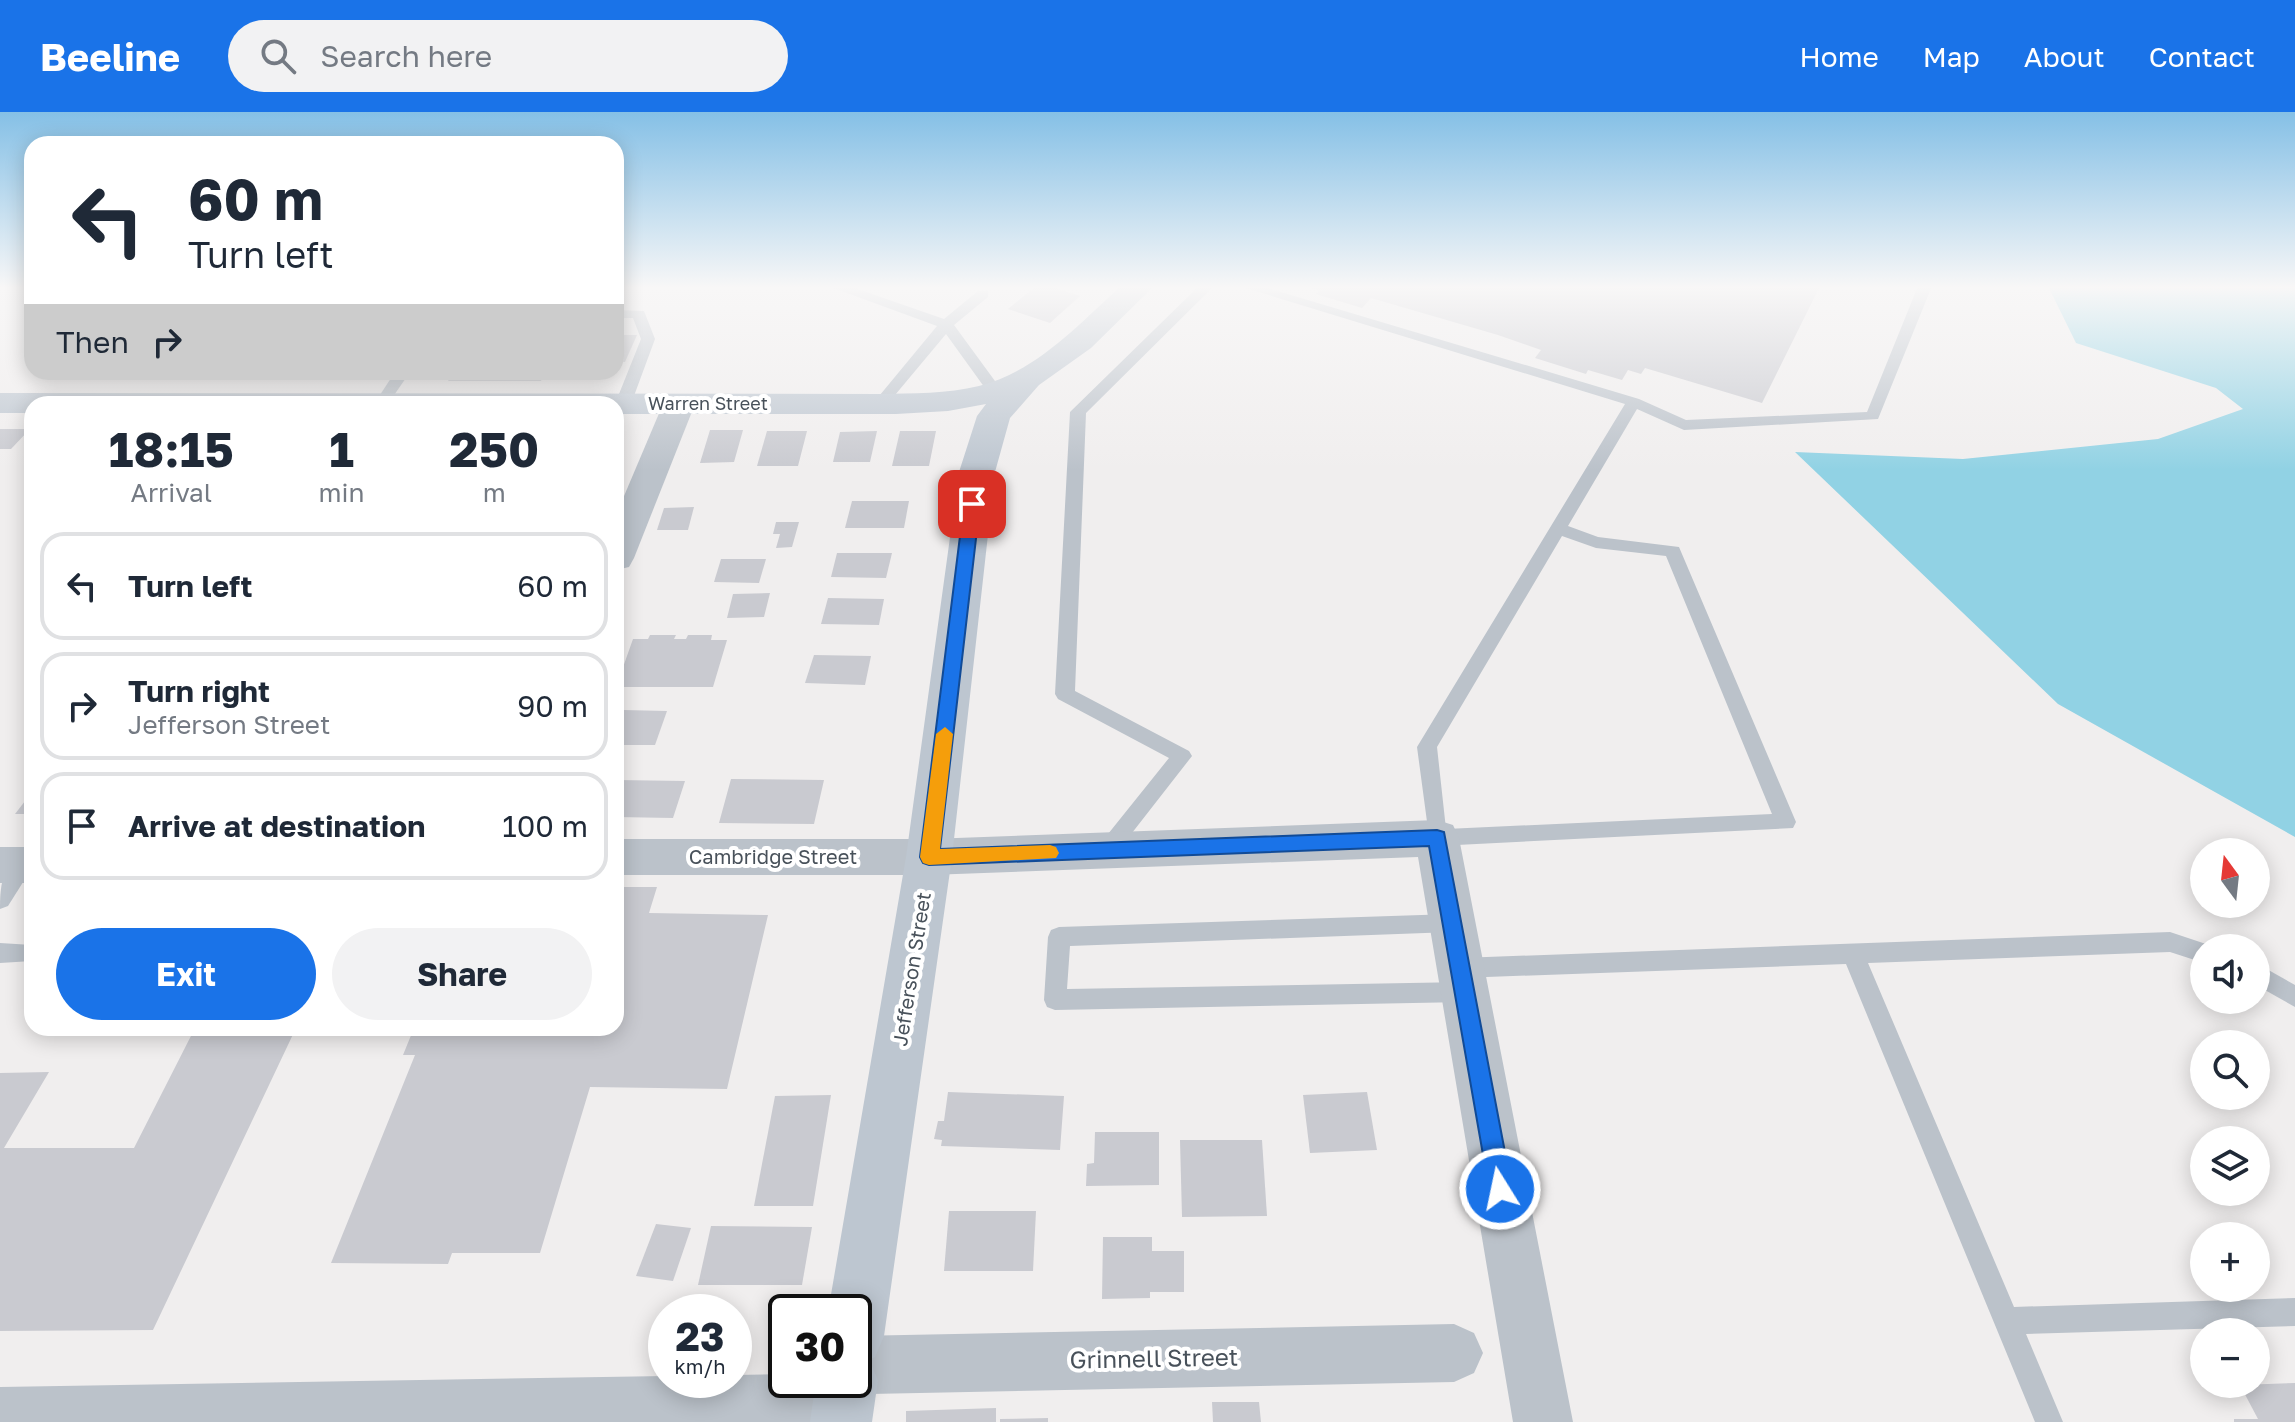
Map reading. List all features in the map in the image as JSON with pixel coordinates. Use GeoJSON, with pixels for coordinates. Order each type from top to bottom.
{"type":"FeatureCollection","features":[{"type":"Feature","properties":{"kind":"main road"},"geometry":{"type":"LineString","coordinates":[[1012,385],[1069,347]]}},
{"type":"Feature","properties":{"kind":"main road","name":"Warren Street"},"geometry":{"type":"LineString","coordinates":[[624,404],[880,404],[941,401],[1012,385]]}},
{"type":"Feature","properties":{"kind":"main road","name":"Jefferson Street"},"geometry":{"type":"LineString","coordinates":[[861,1294],[929,857],[977,472],[994,416],[1012,385]]}},
{"type":"Feature","properties":{"kind":"main road","name":"Warren Street"},"geometry":{"type":"LineString","coordinates":[[0,403],[24,403]]}},
{"type":"Feature","properties":{"kind":"street"},"geometry":{"type":"LineString","coordinates":[[624,538],[679,404]]}},
{"type":"Feature","properties":{"kind":"street","name":"Cambridge Street"},"geometry":{"type":"LineString","coordinates":[[624,857],[929,857],[1437,838]]}},
{"type":"Feature","properties":{"kind":"street"},"geometry":{"type":"LineString","coordinates":[[1437,838],[1543,1422]]}},
{"type":"Feature","properties":{"kind":"street","name":"Grinnell Street"},"geometry":{"type":"LineString","coordinates":[[872,1390],[1454,1353]]}},
{"type":"Feature","properties":{"kind":"street","name":"Grinnell Street"},"geometry":{"type":"LineString","coordinates":[[0,1417],[768,1394]]}},
{"type":"Feature","properties":{"kind":"lane"},"geometry":{"type":"LineString","coordinates":[[624,401],[645,347]]}},
{"type":"Feature","properties":{"kind":"lane"},"geometry":{"type":"LineString","coordinates":[[880,404],[927,347]]}},
{"type":"Feature","properties":{"kind":"lane"},"geometry":{"type":"LineString","coordinates":[[971,347],[1012,385]]}},
{"type":"Feature","properties":{"kind":"lane"},"geometry":{"type":"LineString","coordinates":[[1107,850],[1182,756],[1065,694],[1078,412],[1144,347]]}},
{"type":"Feature","properties":{"kind":"lane"},"geometry":{"type":"LineString","coordinates":[[1450,347],[1634,402],[1684,425],[1873,416],[1901,347]]}},
{"type":"Feature","properties":{"kind":"lane"},"geometry":{"type":"LineString","coordinates":[[1558,528],[1596,542],[1673,551],[1786,822],[1437,838],[1427,747],[1558,528],[1634,402]]}},
{"type":"Feature","properties":{"kind":"lane"},"geometry":{"type":"LineString","coordinates":[[1459,961],[1055,1000],[1059,937],[1459,961],[1853,954],[2170,942],[2190,948]]}},
{"type":"Feature","properties":{"kind":"lane"},"geometry":{"type":"LineString","coordinates":[[0,953],[24,953]]}},
{"type":"Feature","properties":{"kind":"lane"},"geometry":{"type":"LineString","coordinates":[[1853,954],[2049,1422]]}},
{"type":"Feature","properties":{"kind":"lane"},"geometry":{"type":"LineString","coordinates":[[2270,982],[2295,997]]}},
{"type":"Feature","properties":{"kind":"lane"},"geometry":{"type":"LineString","coordinates":[[2007,1321],[2295,1312]]}},
{"type":"Feature","properties":{"kind":"water"},"geometry":{"type":"Polygon","coordinates":[[[2089,347],[2295,347],[2295,837],[2058,704],[1795,452],[1963,459],[2158,439],[2243,409],[2216,388],[2089,347]]]}},
{"type":"Feature","properties":{"kind":"building"},"geometry":{"type":"Polygon","coordinates":[[[624,347],[632,347],[625,362],[624,347]]]}},
{"type":"Feature","properties":{"kind":"building"},"geometry":{"type":"Polygon","coordinates":[[[1533,347],[1790,347],[1762,403],[1645,368],[1641,374],[1628,370],[1622,380],[1588,370],[1586,374],[1535,358],[1541,350],[1533,347]]]}},
{"type":"Feature","properties":{"kind":"building"},"geometry":{"type":"Polygon","coordinates":[[[449,380],[542,380],[541,381],[449,380]]]}},
{"type":"Feature","properties":{"kind":"building"},"geometry":{"type":"Polygon","coordinates":[[[0,429],[24,429],[24,435],[11,449],[0,449],[0,429]]]}},
{"type":"Feature","properties":{"kind":"building"},"geometry":{"type":"Polygon","coordinates":[[[710,430],[743,430],[734,462],[700,463],[710,430]]]}},
{"type":"Feature","properties":{"kind":"building"},"geometry":{"type":"Polygon","coordinates":[[[767,431],[807,431],[798,466],[757,466],[767,431]]]}},
{"type":"Feature","properties":{"kind":"building"},"geometry":{"type":"Polygon","coordinates":[[[877,431],[870,462],[833,462],[840,432],[877,431]]]}},
{"type":"Feature","properties":{"kind":"building"},"geometry":{"type":"Polygon","coordinates":[[[900,431],[936,431],[929,466],[892,466],[900,431]]]}},
{"type":"Feature","properties":{"kind":"building"},"geometry":{"type":"Polygon","coordinates":[[[852,501],[909,501],[904,528],[845,528],[852,501]]]}},
{"type":"Feature","properties":{"kind":"building"},"geometry":{"type":"Polygon","coordinates":[[[694,507],[688,530],[657,530],[664,508],[694,507]]]}},
{"type":"Feature","properties":{"kind":"building"},"geometry":{"type":"Polygon","coordinates":[[[776,522],[799,522],[792,547],[776,548],[780,534],[773,534],[776,522]]]}},
{"type":"Feature","properties":{"kind":"building"},"geometry":{"type":"Polygon","coordinates":[[[837,553],[892,553],[886,578],[831,577],[837,553]]]}},
{"type":"Feature","properties":{"kind":"building"},"geometry":{"type":"Polygon","coordinates":[[[721,559],[766,559],[759,583],[714,582],[721,559]]]}},
{"type":"Feature","properties":{"kind":"building"},"geometry":{"type":"Polygon","coordinates":[[[770,593],[764,617],[727,618],[733,594],[770,593]]]}},
{"type":"Feature","properties":{"kind":"building"},"geometry":{"type":"Polygon","coordinates":[[[828,598],[884,599],[879,625],[821,624],[828,598]]]}},
{"type":"Feature","properties":{"kind":"building"},"geometry":{"type":"Polygon","coordinates":[[[650,635],[676,635],[674,639],[686,639],[688,635],[712,635],[711,640],[727,640],[713,687],[624,687],[624,664],[633,639],[648,639],[650,635]]]}},
{"type":"Feature","properties":{"kind":"building"},"geometry":{"type":"Polygon","coordinates":[[[814,655],[871,656],[865,685],[805,683],[814,655]]]}},
{"type":"Feature","properties":{"kind":"building"},"geometry":{"type":"Polygon","coordinates":[[[624,710],[667,711],[655,745],[624,745],[624,710]]]}},
{"type":"Feature","properties":{"kind":"building"},"geometry":{"type":"Polygon","coordinates":[[[731,779],[824,780],[814,824],[719,823],[731,779]]]}},
{"type":"Feature","properties":{"kind":"building"},"geometry":{"type":"Polygon","coordinates":[[[624,780],[685,781],[673,818],[624,817],[624,780]]]}},
{"type":"Feature","properties":{"kind":"building"},"geometry":{"type":"Polygon","coordinates":[[[24,802],[24,814],[15,814],[24,802]]]}},
{"type":"Feature","properties":{"kind":"building"},"geometry":{"type":"Polygon","coordinates":[[[624,887],[657,887],[649,913],[768,915],[727,1089],[590,1087],[540,1253],[452,1253],[448,1264],[331,1263],[415,1055],[403,1055],[411,1036],[624,1036],[624,887]]]}},
{"type":"Feature","properties":{"kind":"building"},"geometry":{"type":"Polygon","coordinates":[[[191,1036],[292,1036],[153,1330],[0,1331],[0,1073],[49,1072],[4,1148],[134,1148],[191,1036]]]}},
{"type":"Feature","properties":{"kind":"building"},"geometry":{"type":"Polygon","coordinates":[[[948,1092],[1064,1096],[1060,1150],[941,1146],[942,1140],[934,1139],[938,1121],[944,1121],[948,1092]]]}},
{"type":"Feature","properties":{"kind":"building"},"geometry":{"type":"Polygon","coordinates":[[[1367,1092],[1377,1150],[1310,1153],[1303,1095],[1367,1092]]]}},
{"type":"Feature","properties":{"kind":"building"},"geometry":{"type":"Polygon","coordinates":[[[831,1095],[813,1206],[754,1206],[775,1096],[831,1095]]]}},
{"type":"Feature","properties":{"kind":"building"},"geometry":{"type":"Polygon","coordinates":[[[1095,1132],[1159,1132],[1159,1185],[1086,1186],[1087,1164],[1094,1163],[1095,1132]]]}},
{"type":"Feature","properties":{"kind":"building"},"geometry":{"type":"Polygon","coordinates":[[[1180,1140],[1262,1140],[1267,1216],[1182,1217],[1180,1140]]]}},
{"type":"Feature","properties":{"kind":"building"},"geometry":{"type":"Polygon","coordinates":[[[949,1211],[1036,1211],[1033,1271],[944,1271],[949,1211]]]}},
{"type":"Feature","properties":{"kind":"building"},"geometry":{"type":"Polygon","coordinates":[[[656,1224],[691,1228],[673,1281],[636,1276],[656,1224]]]}},
{"type":"Feature","properties":{"kind":"building"},"geometry":{"type":"Polygon","coordinates":[[[711,1226],[812,1227],[802,1285],[698,1285],[711,1226]]]}},
{"type":"Feature","properties":{"kind":"building"},"geometry":{"type":"Polygon","coordinates":[[[1103,1237],[1152,1237],[1152,1251],[1184,1251],[1184,1292],[1150,1292],[1150,1298],[1102,1299],[1103,1237]]]}},
{"type":"Feature","properties":{"kind":"building"},"geometry":{"type":"Polygon","coordinates":[[[2295,1383],[2295,1422],[2234,1422],[2234,1419],[2258,1419],[2247,1398],[2270,1398],[2270,1384],[2295,1383]]]}},
{"type":"Feature","properties":{"kind":"building"},"geometry":{"type":"Polygon","coordinates":[[[1212,1402],[1259,1402],[1261,1422],[1213,1422],[1212,1402]]]}},
{"type":"Feature","properties":{"kind":"building"},"geometry":{"type":"Polygon","coordinates":[[[996,1408],[996,1422],[906,1422],[906,1411],[996,1408]]]}},
{"type":"Feature","properties":{"kind":"building"},"geometry":{"type":"Polygon","coordinates":[[[1048,1418],[1048,1422],[1000,1422],[1000,1419],[1048,1418]]]}},
{"type":"Feature","properties":{"kind":"slow traffic"},"geometry":{"type":"LineString","coordinates":[[945,734],[929,857],[1050,853]]}},
{"type":"Feature","properties":{"kind":"route"},"geometry":{"type":"LineString","coordinates":[[972,504],[929,857],[1437,838],[1500,1189]]}}]}
